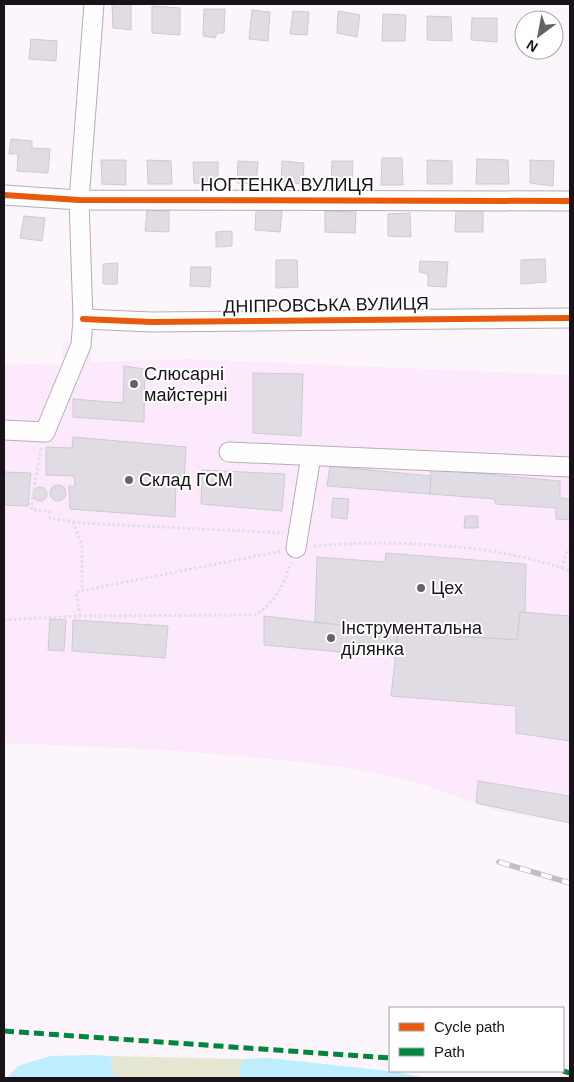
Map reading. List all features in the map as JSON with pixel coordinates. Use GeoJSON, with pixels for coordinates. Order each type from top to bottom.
{"type":"FeatureCollection","features":[{"type":"Feature","properties":{"kind":"street"},"geometry":{"type":"LineString","coordinates":[[4,430],[44,432],[81,345],[83,319],[78,200],[94,4]]}},
{"type":"Feature","properties":{"kind":"street","name":"НОГТЕНКА ВУЛИЦЯ"},"geometry":{"type":"LineString","coordinates":[[4,194],[78,200],[570,201]]}},
{"type":"Feature","properties":{"kind":"street","name":"ДНІПРОВСЬКА ВУЛИЦЯ"},"geometry":{"type":"LineString","coordinates":[[83,319],[152,322],[570,318]]}},
{"type":"Feature","properties":{"kind":"street"},"geometry":{"type":"LineString","coordinates":[[229,452],[570,468]]}},
{"type":"Feature","properties":{"kind":"street"},"geometry":{"type":"LineString","coordinates":[[297,541],[311,456]]}},
{"type":"Feature","properties":{"kind":"path"},"geometry":{"type":"LineString","coordinates":[[44,432],[36,468],[32,510],[49,511],[50,518],[72,522],[297,541],[357,542],[499,552],[570,571]]}},
{"type":"Feature","properties":{"kind":"path"},"geometry":{"type":"LineString","coordinates":[[72,522],[82,546],[82,591]]}},
{"type":"Feature","properties":{"kind":"path"},"geometry":{"type":"LineString","coordinates":[[80,616],[76,592],[297,541]]}},
{"type":"Feature","properties":{"kind":"path"},"geometry":{"type":"LineString","coordinates":[[4,620],[80,616],[255,615],[266,609],[279,592],[297,541]]}},
{"type":"Feature","properties":{"kind":"path"},"geometry":{"type":"LineString","coordinates":[[562,568],[566,553],[570,549]]}},
{"type":"Feature","properties":{"kind":"shaded area"},"geometry":{"type":"Polygon","coordinates":[[[92,343],[91,362],[189,359],[570,375],[570,823],[497,811],[413,781],[348,768],[283,760],[166,750],[4,743],[4,363],[63,365],[62,346],[92,343]]]}},
{"type":"Feature","properties":{"kind":"green space"},"geometry":{"type":"Polygon","coordinates":[[[110,1056],[244,1059],[238,1071],[240,1078],[114,1078],[110,1056]]]}},
{"type":"Feature","properties":{"kind":"water"},"geometry":{"type":"Polygon","coordinates":[[[50,1056],[110,1056],[114,1078],[7,1078],[18,1066],[50,1056]]]}},
{"type":"Feature","properties":{"kind":"water"},"geometry":{"type":"Polygon","coordinates":[[[268,1058],[398,1072],[426,1078],[240,1078],[238,1071],[244,1059],[268,1058]]]}},
{"type":"Feature","properties":{"kind":"building"},"geometry":{"type":"Polygon","coordinates":[[[112,4],[131,4],[131,30],[113,28],[112,4]]]}},
{"type":"Feature","properties":{"kind":"building"},"geometry":{"type":"Polygon","coordinates":[[[152,6],[180,8],[180,35],[152,33],[152,6]]]}},
{"type":"Feature","properties":{"kind":"building"},"geometry":{"type":"Polygon","coordinates":[[[204,9],[225,9],[224,33],[217,33],[215,38],[203,36],[204,9]]]}},
{"type":"Feature","properties":{"kind":"building"},"geometry":{"type":"Polygon","coordinates":[[[252,10],[270,12],[268,41],[249,39],[252,10]]]}},
{"type":"Feature","properties":{"kind":"building"},"geometry":{"type":"Polygon","coordinates":[[[293,11],[309,12],[307,35],[290,34],[293,11]]]}},
{"type":"Feature","properties":{"kind":"building"},"geometry":{"type":"Polygon","coordinates":[[[338,11],[360,15],[357,37],[337,33],[338,11]]]}},
{"type":"Feature","properties":{"kind":"building"},"geometry":{"type":"Polygon","coordinates":[[[383,14],[406,15],[405,41],[382,41],[383,14]]]}},
{"type":"Feature","properties":{"kind":"building"},"geometry":{"type":"Polygon","coordinates":[[[427,16],[451,17],[452,41],[427,40],[427,16]]]}},
{"type":"Feature","properties":{"kind":"building"},"geometry":{"type":"Polygon","coordinates":[[[472,18],[497,18],[497,42],[471,40],[472,18]]]}},
{"type":"Feature","properties":{"kind":"building"},"geometry":{"type":"Polygon","coordinates":[[[31,39],[57,41],[56,61],[29,59],[31,39]]]}},
{"type":"Feature","properties":{"kind":"building"},"geometry":{"type":"Polygon","coordinates":[[[11,139],[32,141],[32,148],[50,149],[48,173],[17,171],[18,154],[9,154],[11,139]]]}},
{"type":"Feature","properties":{"kind":"building"},"geometry":{"type":"Polygon","coordinates":[[[382,158],[402,158],[403,185],[381,185],[382,158]]]}},
{"type":"Feature","properties":{"kind":"building"},"geometry":{"type":"Polygon","coordinates":[[[477,159],[508,160],[509,184],[476,184],[477,159]]]}},
{"type":"Feature","properties":{"kind":"building"},"geometry":{"type":"Polygon","coordinates":[[[101,160],[126,160],[126,185],[102,184],[101,160]]]}},
{"type":"Feature","properties":{"kind":"building"},"geometry":{"type":"Polygon","coordinates":[[[147,160],[171,161],[172,184],[148,184],[147,160]]]}},
{"type":"Feature","properties":{"kind":"building"},"geometry":{"type":"Polygon","coordinates":[[[427,160],[452,161],[452,184],[427,184],[427,160]]]}},
{"type":"Feature","properties":{"kind":"building"},"geometry":{"type":"Polygon","coordinates":[[[530,160],[554,161],[553,186],[530,183],[530,160]]]}},
{"type":"Feature","properties":{"kind":"building"},"geometry":{"type":"Polygon","coordinates":[[[238,161],[258,162],[256,184],[237,183],[238,161]]]}},
{"type":"Feature","properties":{"kind":"building"},"geometry":{"type":"Polygon","coordinates":[[[282,161],[304,163],[303,184],[281,182],[282,161]]]}},
{"type":"Feature","properties":{"kind":"building"},"geometry":{"type":"Polygon","coordinates":[[[332,161],[353,161],[352,183],[331,184],[332,161]]]}},
{"type":"Feature","properties":{"kind":"building"},"geometry":{"type":"Polygon","coordinates":[[[193,162],[218,162],[218,184],[194,183],[193,162]]]}},
{"type":"Feature","properties":{"kind":"building"},"geometry":{"type":"Polygon","coordinates":[[[147,210],[169,211],[169,232],[145,231],[147,210]]]}},
{"type":"Feature","properties":{"kind":"building"},"geometry":{"type":"Polygon","coordinates":[[[256,210],[282,211],[280,232],[255,230],[256,210]]]}},
{"type":"Feature","properties":{"kind":"building"},"geometry":{"type":"Polygon","coordinates":[[[483,210],[483,232],[455,232],[456,211],[483,210]]]}},
{"type":"Feature","properties":{"kind":"building"},"geometry":{"type":"Polygon","coordinates":[[[325,211],[356,212],[355,233],[325,232],[325,211]]]}},
{"type":"Feature","properties":{"kind":"building"},"geometry":{"type":"Polygon","coordinates":[[[410,213],[411,237],[388,236],[388,214],[410,213]]]}},
{"type":"Feature","properties":{"kind":"building"},"geometry":{"type":"Polygon","coordinates":[[[24,216],[45,218],[42,241],[20,238],[24,216]]]}},
{"type":"Feature","properties":{"kind":"building"},"geometry":{"type":"Polygon","coordinates":[[[232,231],[232,246],[216,247],[216,232],[232,231]]]}},
{"type":"Feature","properties":{"kind":"building"},"geometry":{"type":"Polygon","coordinates":[[[545,259],[546,282],[521,284],[521,260],[545,259]]]}},
{"type":"Feature","properties":{"kind":"building"},"geometry":{"type":"Polygon","coordinates":[[[276,260],[297,260],[298,287],[276,288],[276,260]]]}},
{"type":"Feature","properties":{"kind":"building"},"geometry":{"type":"Polygon","coordinates":[[[420,261],[448,262],[446,287],[428,286],[428,274],[419,272],[420,261]]]}},
{"type":"Feature","properties":{"kind":"building"},"geometry":{"type":"Polygon","coordinates":[[[118,263],[117,284],[103,284],[103,264],[118,263]]]}},
{"type":"Feature","properties":{"kind":"building"},"geometry":{"type":"Polygon","coordinates":[[[191,267],[211,267],[210,287],[190,286],[191,267]]]}},
{"type":"Feature","properties":{"kind":"building","name":"Слюсарні майстерні"},"geometry":{"type":"Polygon","coordinates":[[[124,366],[145,369],[144,422],[73,417],[73,399],[123,403],[124,366]]]}},
{"type":"Feature","properties":{"kind":"building"},"geometry":{"type":"Polygon","coordinates":[[[253,373],[303,374],[301,436],[253,433],[253,373]]]}},
{"type":"Feature","properties":{"kind":"building","name":"Склад ГСМ"},"geometry":{"type":"Polygon","coordinates":[[[73,437],[186,447],[184,483],[176,484],[175,517],[70,509],[69,486],[75,486],[74,476],[46,475],[46,447],[72,448],[73,437]]]}},
{"type":"Feature","properties":{"kind":"building"},"geometry":{"type":"Polygon","coordinates":[[[330,466],[431,476],[430,494],[327,486],[330,466]]]}},
{"type":"Feature","properties":{"kind":"building"},"geometry":{"type":"Polygon","coordinates":[[[431,469],[560,481],[560,498],[570,499],[570,520],[556,519],[556,508],[496,504],[494,499],[430,494],[431,469]]]}},
{"type":"Feature","properties":{"kind":"building"},"geometry":{"type":"Polygon","coordinates":[[[202,470],[285,474],[282,511],[201,504],[202,470]]]}},
{"type":"Feature","properties":{"kind":"building"},"geometry":{"type":"Polygon","coordinates":[[[4,472],[31,473],[28,506],[4,505],[4,472]]]}},
{"type":"Feature","properties":{"kind":"building"},"geometry":{"type":"Polygon","coordinates":[[[58,485],[66,493],[58,501],[50,493],[58,485]]]}},
{"type":"Feature","properties":{"kind":"building"},"geometry":{"type":"Polygon","coordinates":[[[37,487],[43,487],[47,494],[43,501],[37,501],[33,497],[33,491],[37,487]]]}},
{"type":"Feature","properties":{"kind":"building"},"geometry":{"type":"Polygon","coordinates":[[[333,498],[349,499],[347,519],[331,517],[333,498]]]}},
{"type":"Feature","properties":{"kind":"building"},"geometry":{"type":"Polygon","coordinates":[[[465,516],[478,516],[478,528],[464,528],[465,516]]]}},
{"type":"Feature","properties":{"kind":"building","name":"Цех"},"geometry":{"type":"Polygon","coordinates":[[[386,553],[526,564],[525,612],[517,640],[398,632],[315,622],[317,557],[385,562],[386,553]]]}},
{"type":"Feature","properties":{"kind":"building","name":"Цех"},"geometry":{"type":"Polygon","coordinates":[[[520,612],[570,616],[570,741],[516,733],[516,706],[391,696],[398,632],[517,640],[520,612]]]}},
{"type":"Feature","properties":{"kind":"building","name":"Інструментальна ділянка"},"geometry":{"type":"Polygon","coordinates":[[[264,616],[398,632],[395,657],[264,645],[264,616]]]}},
{"type":"Feature","properties":{"kind":"building"},"geometry":{"type":"Polygon","coordinates":[[[50,619],[66,620],[64,651],[48,650],[50,619]]]}},
{"type":"Feature","properties":{"kind":"building"},"geometry":{"type":"Polygon","coordinates":[[[73,620],[168,626],[165,658],[72,651],[73,620]]]}},
{"type":"Feature","properties":{"kind":"building"},"geometry":{"type":"Polygon","coordinates":[[[478,781],[570,796],[570,823],[476,803],[478,781]]]}},
{"type":"Feature","properties":{"kind":"railway"},"geometry":{"type":"LineString","coordinates":[[499,862],[570,883]]}},
{"type":"Feature","properties":{"kind":"marked path"},"geometry":{"type":"LineString","coordinates":[[4,1031],[389,1058]]}},
{"type":"Feature","properties":{"kind":"marked path"},"geometry":{"type":"LineString","coordinates":[[564,1071],[570,1073]]}},
{"type":"Feature","properties":{"kind":"cycle path"},"geometry":{"type":"LineString","coordinates":[[4,195],[79,200],[570,201]]}},
{"type":"Feature","properties":{"kind":"cycle path"},"geometry":{"type":"LineString","coordinates":[[83,319],[152,322],[570,318]]}},
{"type":"Feature","properties":{"kind":"place","name":"Слюсарні майстерні"},"geometry":{"type":"Point","coordinates":[134,384]}},
{"type":"Feature","properties":{"kind":"place","name":"Склад ГСМ"},"geometry":{"type":"Point","coordinates":[129,480]}},
{"type":"Feature","properties":{"kind":"place","name":"Цех"},"geometry":{"type":"Point","coordinates":[421,588]}},
{"type":"Feature","properties":{"kind":"place","name":"Інструментальна ділянка"},"geometry":{"type":"Point","coordinates":[331,638]}}]}
